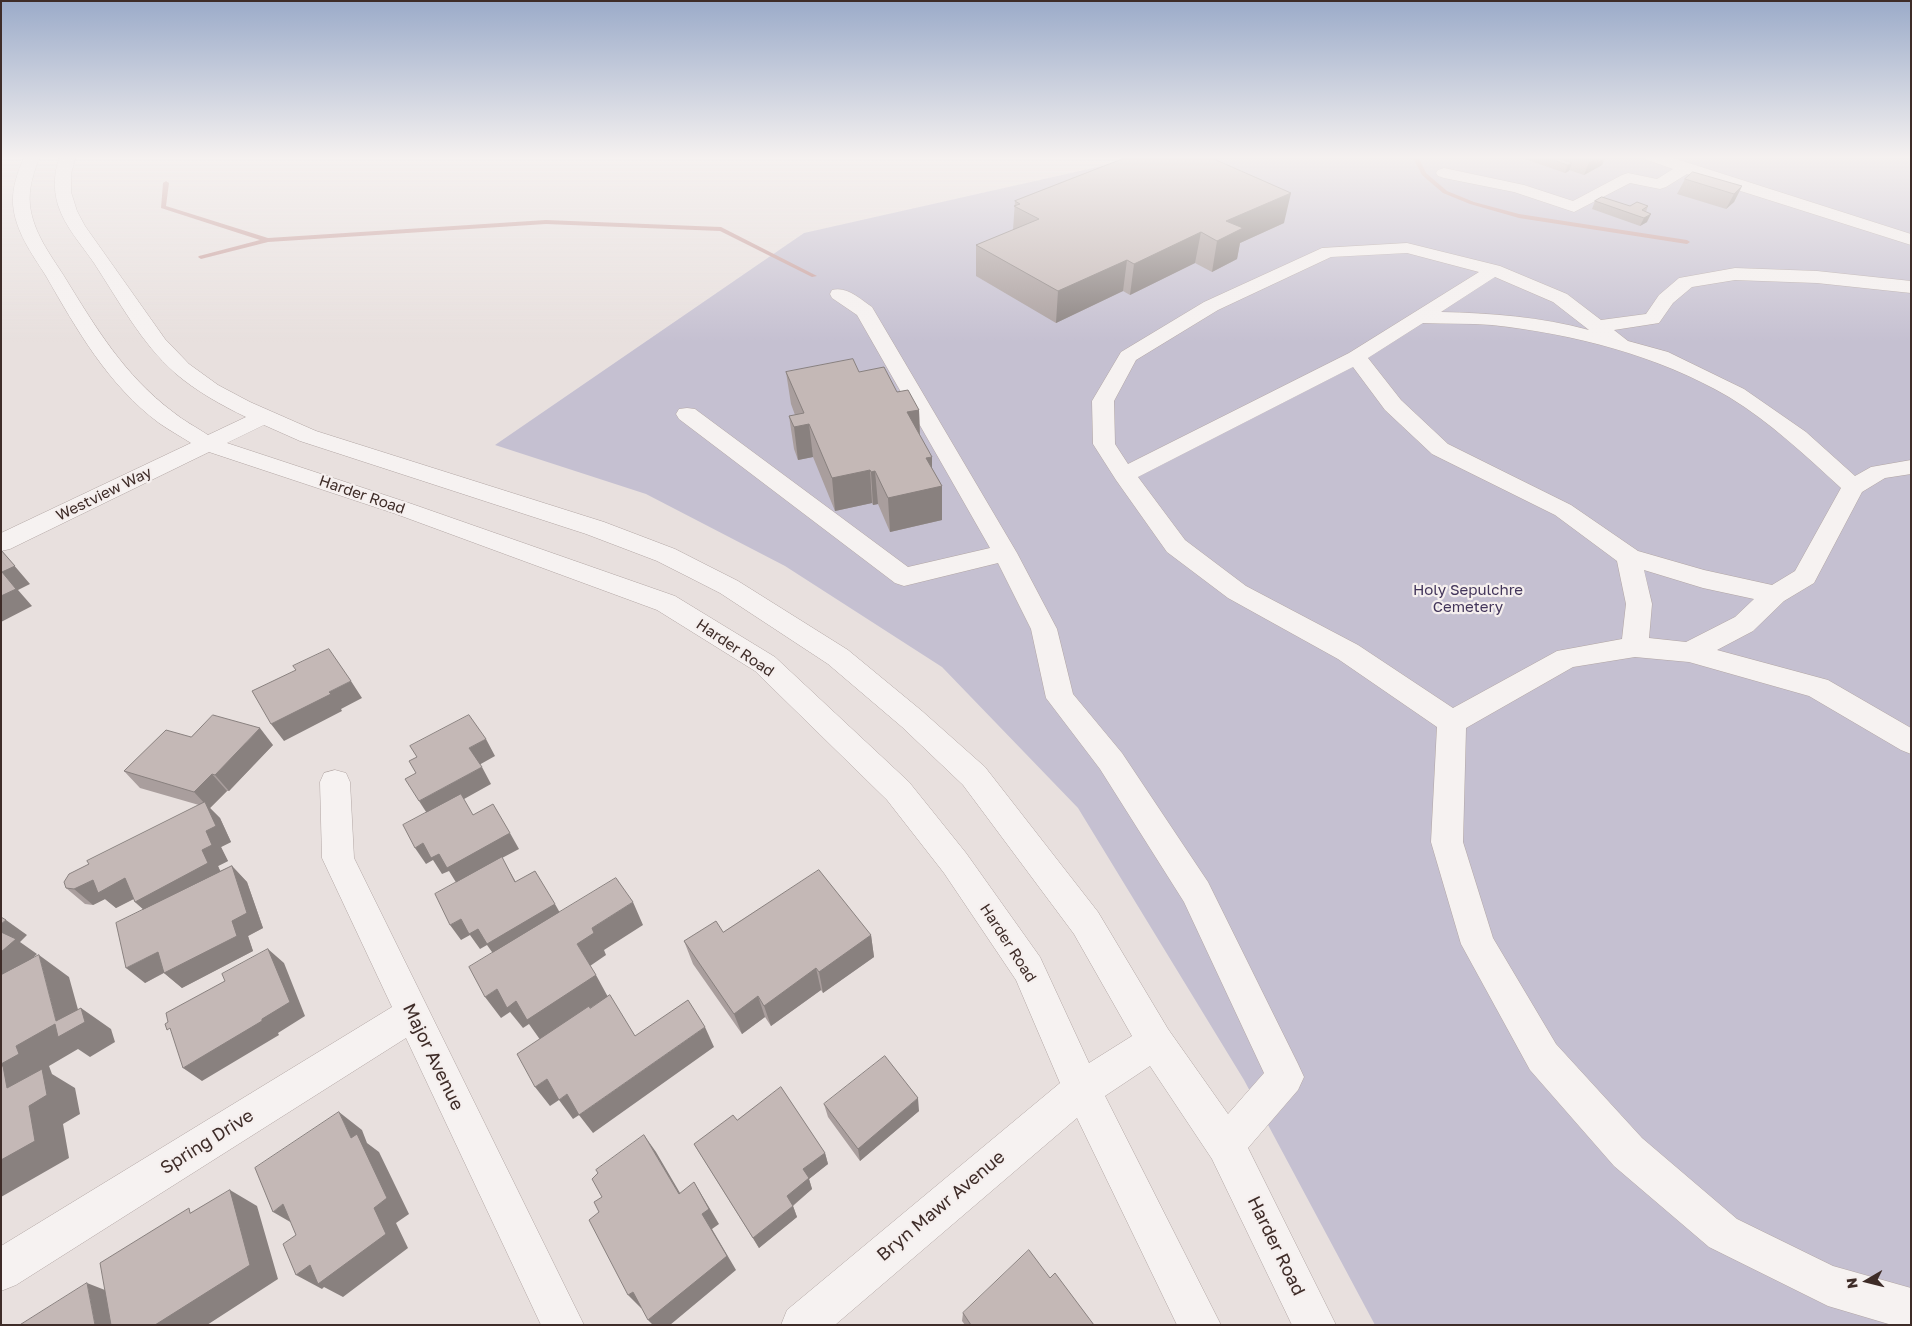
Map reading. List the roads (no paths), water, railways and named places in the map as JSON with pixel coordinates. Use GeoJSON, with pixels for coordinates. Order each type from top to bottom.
{"type":"FeatureCollection","features":[{"type":"Feature","properties":{"kind":"street","name":"Harder Road"},"geometry":{"type":"LineString","coordinates":[[23,218],[30,235],[95,343],[136,392],[166,418],[206,443],[404,509],[666,603],[765,664],[898,792],[955,863],[1028,969],[1082,1089],[1200,1325]]}},
{"type":"Feature","properties":{"kind":"street","name":"Harder Road"},"geometry":{"type":"LineString","coordinates":[[74,218],[152,336],[181,367],[215,393],[263,417],[308,436],[595,528],[666,554],[729,587],[838,657],[912,719],[974,776],[1086,923],[1155,1042],[1226,1145],[1315,1325]]}},
{"type":"Feature","properties":{"kind":"street"},"geometry":{"type":"LineString","coordinates":[[1842,218],[1911,240]]}},
{"type":"Feature","properties":{"kind":"street"},"geometry":{"type":"LineString","coordinates":[[1452,722],[1348,652],[1237,592],[1176,546],[1124,475],[1104,444],[1104,400],[1128,356],[1211,306],[1328,252],[1407,248],[1494,270],[1560,298],[1621,345]]}},
{"type":"Feature","properties":{"kind":"street"},"geometry":{"type":"LineString","coordinates":[[1124,475],[1356,357],[1494,270]]}},
{"type":"Feature","properties":{"kind":"street"},"geometry":{"type":"LineString","coordinates":[[1597,327],[1652,319],[1666,299],[1686,282],[1735,274],[1817,277],[1911,287]]}},
{"type":"Feature","properties":{"kind":"street"},"geometry":{"type":"LineString","coordinates":[[839,294],[864,311],[1005,553],[1044,630],[1060,698],[1111,761],[1196,892],[1285,1077],[1226,1145]]}},
{"type":"Feature","properties":{"kind":"street"},"geometry":{"type":"LineString","coordinates":[[1418,317],[1490,319],[1564,329],[1661,356],[1737,393],[1798,437],[1853,487]]}},
{"type":"Feature","properties":{"kind":"street"},"geometry":{"type":"LineString","coordinates":[[1356,357],[1393,405],[1440,449],[1563,510],[1629,557],[1703,579],[1775,595]]}},
{"type":"Feature","properties":{"kind":"street"},"geometry":{"type":"LineString","coordinates":[[687,414],[904,577],[1005,553]]}},
{"type":"Feature","properties":{"kind":"street"},"geometry":{"type":"LineString","coordinates":[[206,443],[263,417]]}},
{"type":"Feature","properties":{"kind":"street","name":"Westview Way"},"geometry":{"type":"LineString","coordinates":[[1,543],[206,443]]}},
{"type":"Feature","properties":{"kind":"street"},"geometry":{"type":"LineString","coordinates":[[1689,652],[1744,624],[1775,595],[1805,577],[1853,487],[1879,472],[1911,466]]}},
{"type":"Feature","properties":{"kind":"street"},"geometry":{"type":"LineString","coordinates":[[1629,557],[1639,604],[1635,647]]}},
{"type":"Feature","properties":{"kind":"street"},"geometry":{"type":"LineString","coordinates":[[1452,722],[1567,658],[1635,647],[1689,652],[1818,688],[1911,742]]}},
{"type":"Feature","properties":{"kind":"street"},"geometry":{"type":"LineString","coordinates":[[1452,722],[1447,842],[1478,944],[1543,1058],[1628,1152],[1724,1233],[1828,1285],[1911,1309]]}},
{"type":"Feature","properties":{"kind":"street","name":"Major Avenue"},"geometry":{"type":"LineString","coordinates":[[335,782],[338,858],[563,1325]]}},
{"type":"Feature","properties":{"kind":"street","name":"Spring Drive"},"geometry":{"type":"LineString","coordinates":[[1,1270],[412,1014]]}},
{"type":"Feature","properties":{"kind":"street"},"geometry":{"type":"LineString","coordinates":[[1082,1089],[1155,1042]]}},
{"type":"Feature","properties":{"kind":"street","name":"Bryn Mawr Avenue"},"geometry":{"type":"LineString","coordinates":[[802,1325],[1082,1089]]}},
{"type":"Feature","properties":{"kind":"waterway"},"geometry":{"type":"LineString","coordinates":[[197,218],[267,240]]}},
{"type":"Feature","properties":{"kind":"waterway"},"geometry":{"type":"LineString","coordinates":[[1531,218],[1687,242]]}},
{"type":"Feature","properties":{"kind":"waterway"},"geometry":{"type":"LineString","coordinates":[[201,257],[268,240],[546,222],[721,229],[814,276]]}},
{"type":"Feature","properties":{"kind":"park label","name":"Holy Sepulchre Cemetery"},"geometry":{"type":"Point","coordinates":[1468,598]}}]}
